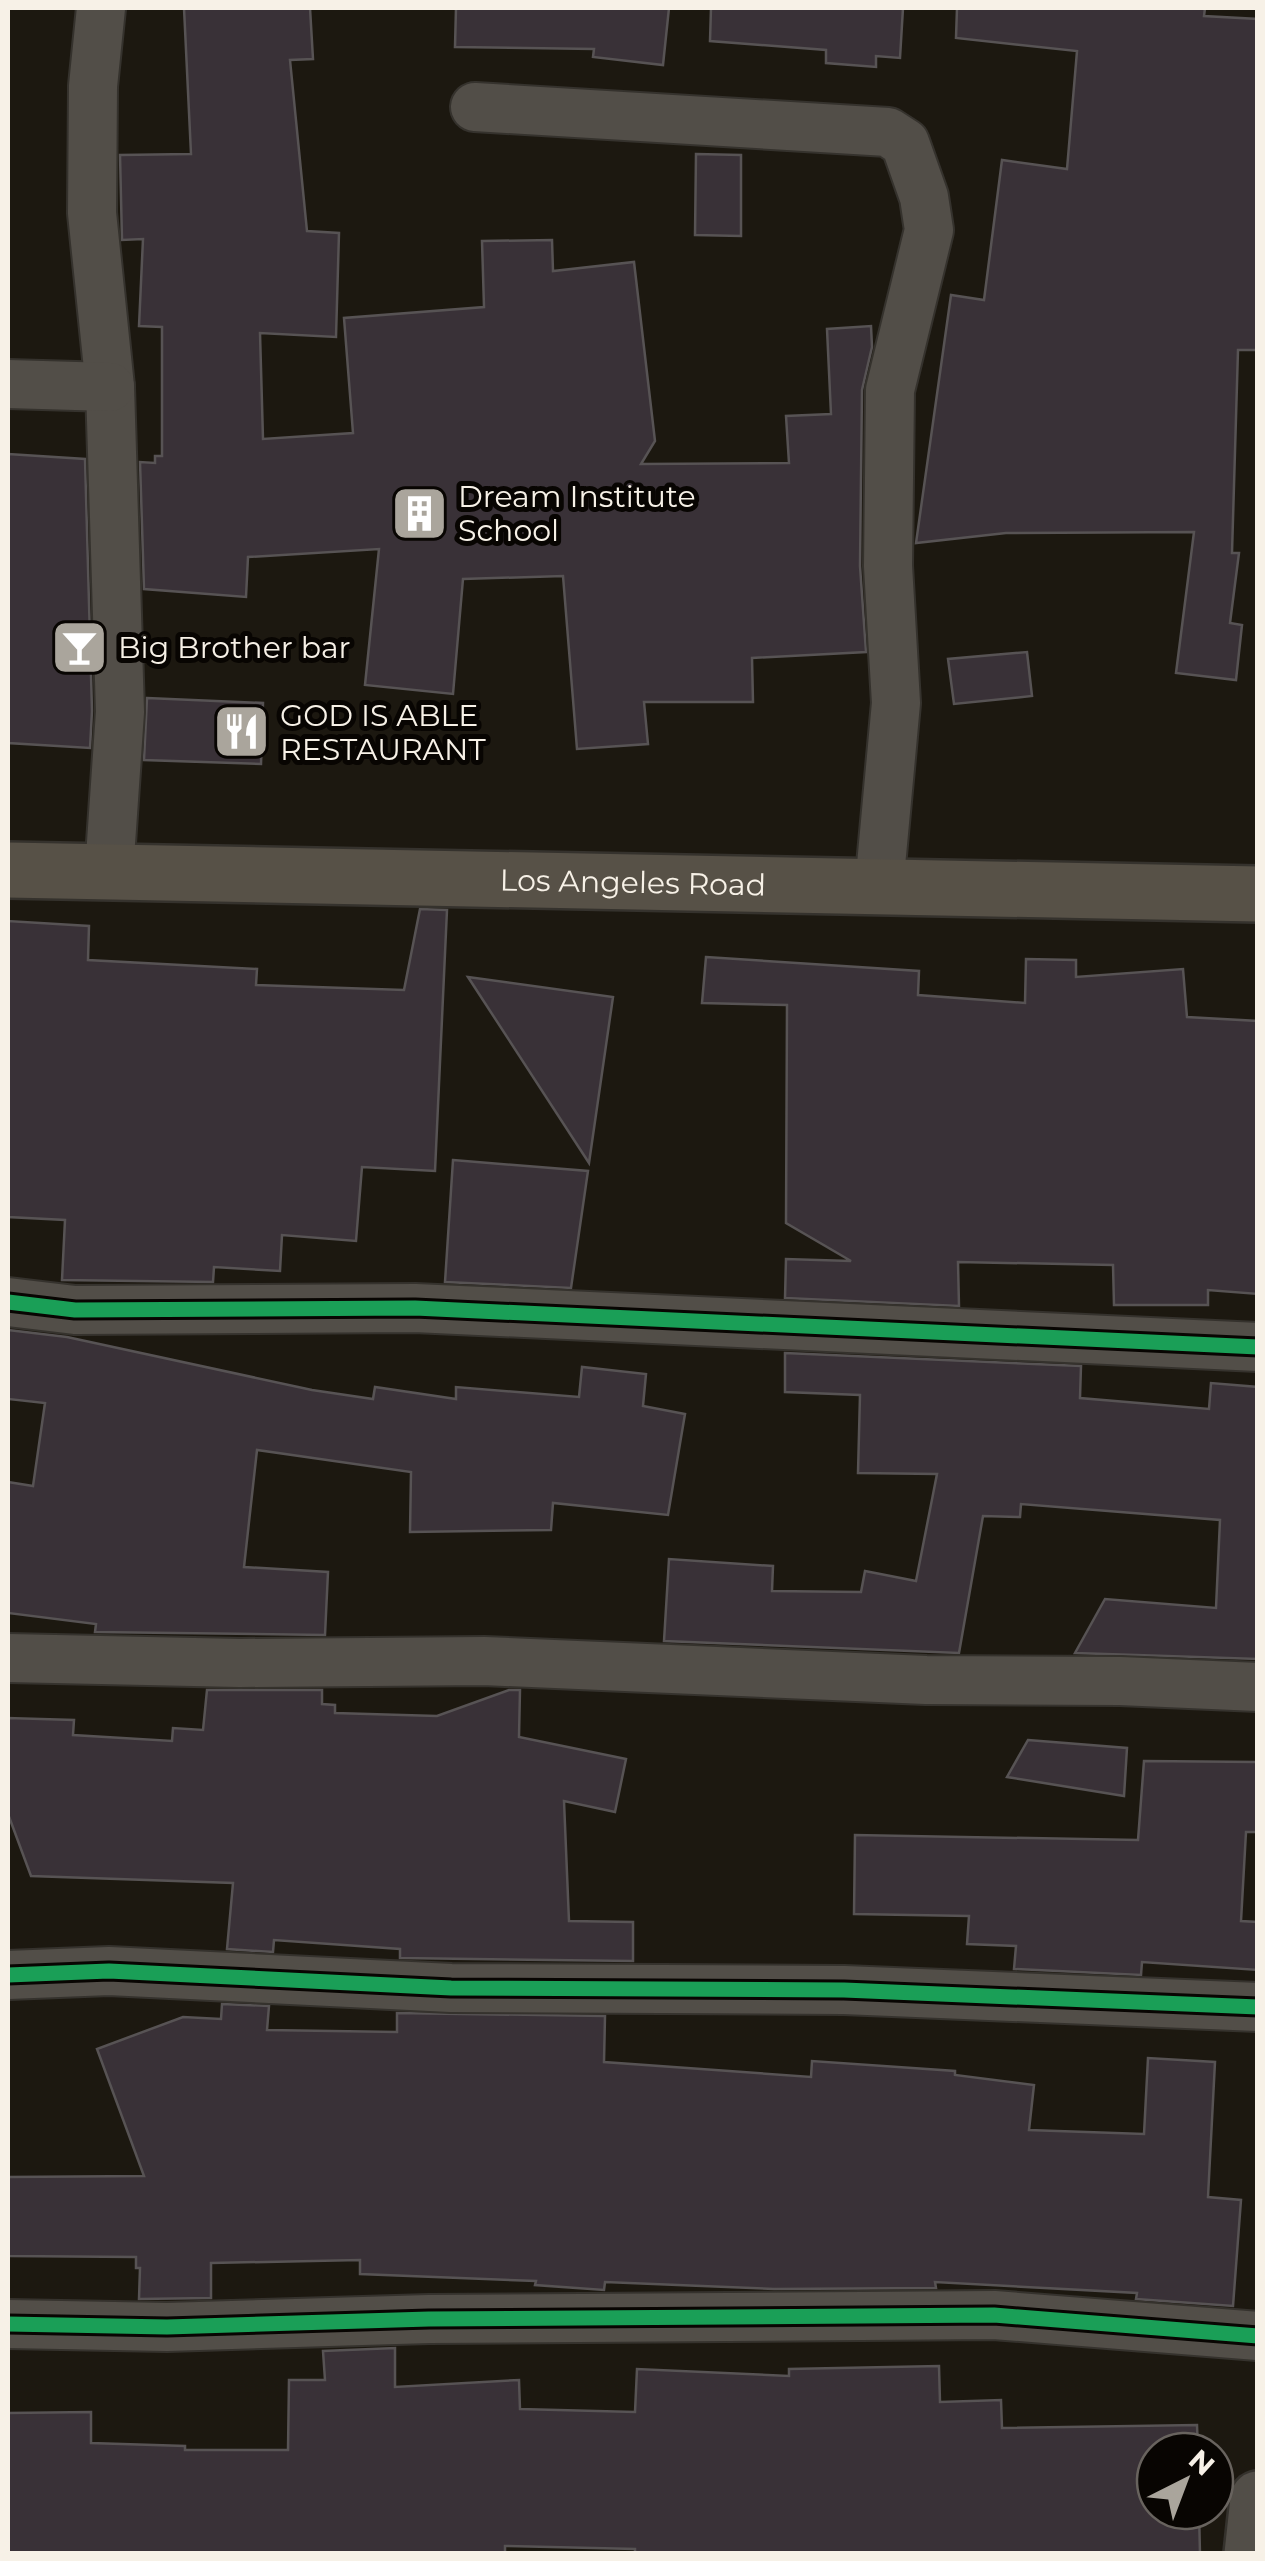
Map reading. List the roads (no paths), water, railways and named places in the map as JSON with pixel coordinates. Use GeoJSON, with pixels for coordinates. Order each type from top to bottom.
{"type":"FeatureCollection","features":[{"type":"Feature","properties":{"kind":"main road","name":"Los Angeles Road"},"geometry":{"type":"LineString","coordinates":[[8,870],[1258,894]]}},
{"type":"Feature","properties":{"kind":"street"},"geometry":{"type":"LineString","coordinates":[[101,8],[93,86],[92,212],[110,387],[120,712],[109,872]]}},
{"type":"Feature","properties":{"kind":"street"},"geometry":{"type":"LineString","coordinates":[[475,106],[888,132],[905,144],[924,197],[929,230],[890,390],[888,566],[896,703],[879,887]]}},
{"type":"Feature","properties":{"kind":"street"},"geometry":{"type":"LineString","coordinates":[[8,384],[110,387]]}},
{"type":"Feature","properties":{"kind":"street"},"geometry":{"type":"LineString","coordinates":[[8,1302],[75,1310],[415,1308],[1258,1347]]}},
{"type":"Feature","properties":{"kind":"street"},"geometry":{"type":"LineString","coordinates":[[8,1658],[240,1663],[484,1661],[832,1676],[1258,1687]]}},
{"type":"Feature","properties":{"kind":"street"},"geometry":{"type":"LineString","coordinates":[[8,1975],[109,1971],[452,1988],[844,1990],[1258,2007]]}},
{"type":"Feature","properties":{"kind":"street"},"geometry":{"type":"LineString","coordinates":[[8,2324],[167,2326],[429,2319],[994,2315],[1258,2336]]}},
{"type":"Feature","properties":{"kind":"street"},"geometry":{"type":"LineString","coordinates":[[1252,2554],[1258,2499]]}},
{"type":"Feature","properties":{"kind":"place","name":"Dream Institute School"},"geometry":{"type":"Point","coordinates":[419,513]}},
{"type":"Feature","properties":{"kind":"place","name":"Big Brother bar"},"geometry":{"type":"Point","coordinates":[79,647]}},
{"type":"Feature","properties":{"kind":"place","name":"GOD IS ABLE RESTAURANT"},"geometry":{"type":"Point","coordinates":[241,732]}}]}
